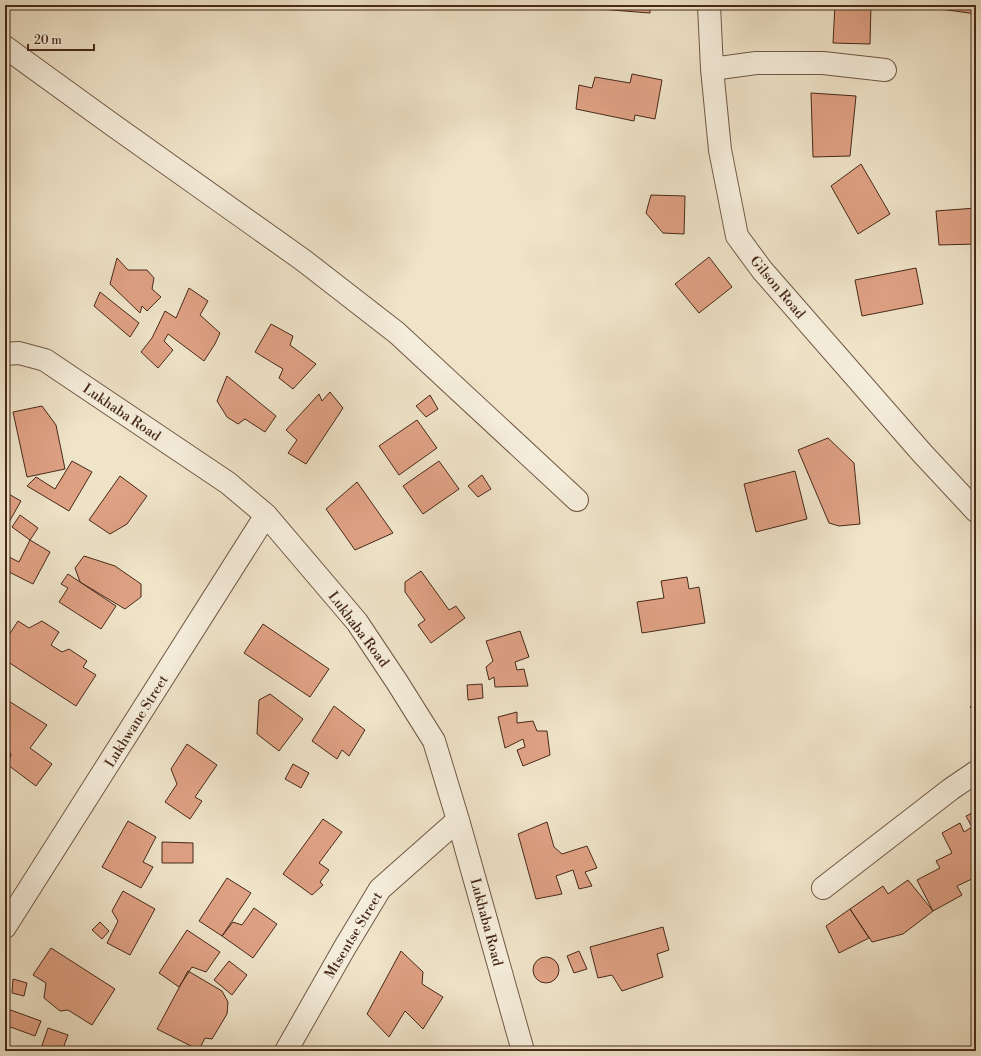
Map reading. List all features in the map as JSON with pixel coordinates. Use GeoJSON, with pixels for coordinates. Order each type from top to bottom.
{"type":"FeatureCollection","features":[{"type":"Feature","properties":{"kind":"street","name":"Gilson Road"},"geometry":{"type":"LineString","coordinates":[[709,5],[712,69],[720,150],[737,236],[762,270],[922,453],[976,511]]}},
{"type":"Feature","properties":{"kind":"street"},"geometry":{"type":"LineString","coordinates":[[5,47],[303,260],[397,333],[577,500]]}},
{"type":"Feature","properties":{"kind":"street"},"geometry":{"type":"LineString","coordinates":[[712,69],[756,63],[822,63],[885,70]]}},
{"type":"Feature","properties":{"kind":"street","name":"Lukhaba Road"},"geometry":{"type":"LineString","coordinates":[[5,354],[19,353],[46,360],[228,483],[266,515],[357,622],[410,701],[434,740],[523,1051]]}},
{"type":"Feature","properties":{"kind":"street","name":"Lukhwane Street"},"geometry":{"type":"LineString","coordinates":[[5,927],[266,515]]}},
{"type":"Feature","properties":{"kind":"street"},"geometry":{"type":"LineString","coordinates":[[823,888],[951,789],[976,772]]}},
{"type":"Feature","properties":{"kind":"street","name":"Mtsentse Street"},"geometry":{"type":"LineString","coordinates":[[286,1051],[344,947],[380,889],[458,820]]}},
{"type":"Feature","properties":{"kind":"building"},"geometry":{"type":"Polygon","coordinates":[[[547,5],[650,5],[650,13],[547,5]]]}},
{"type":"Feature","properties":{"kind":"building"},"geometry":{"type":"Polygon","coordinates":[[[835,5],[871,5],[870,44],[833,43],[835,5]]]}},
{"type":"Feature","properties":{"kind":"building"},"geometry":{"type":"Polygon","coordinates":[[[933,5],[976,5],[976,14],[933,8],[933,5]]]}},
{"type":"Feature","properties":{"kind":"building"},"geometry":{"type":"Polygon","coordinates":[[[632,74],[662,80],[655,119],[635,115],[634,121],[576,109],[579,85],[592,88],[595,77],[630,83],[632,74]]]}},
{"type":"Feature","properties":{"kind":"building"},"geometry":{"type":"Polygon","coordinates":[[[811,93],[856,96],[850,156],[813,157],[811,93]]]}},
{"type":"Feature","properties":{"kind":"building"},"geometry":{"type":"Polygon","coordinates":[[[861,164],[890,214],[858,234],[831,186],[861,164]]]}},
{"type":"Feature","properties":{"kind":"building"},"geometry":{"type":"Polygon","coordinates":[[[651,195],[685,196],[684,234],[663,233],[646,213],[651,195]]]}},
{"type":"Feature","properties":{"kind":"building"},"geometry":{"type":"Polygon","coordinates":[[[976,208],[976,244],[939,245],[936,211],[976,208]]]}},
{"type":"Feature","properties":{"kind":"building"},"geometry":{"type":"Polygon","coordinates":[[[709,257],[732,287],[699,313],[675,284],[709,257]]]}},
{"type":"Feature","properties":{"kind":"building"},"geometry":{"type":"Polygon","coordinates":[[[117,258],[128,270],[147,270],[154,278],[152,289],[161,297],[147,311],[142,306],[140,313],[110,284],[117,258]]]}},
{"type":"Feature","properties":{"kind":"building"},"geometry":{"type":"Polygon","coordinates":[[[916,268],[923,304],[862,316],[855,280],[916,268]]]}},
{"type":"Feature","properties":{"kind":"building"},"geometry":{"type":"Polygon","coordinates":[[[189,288],[208,301],[200,315],[220,333],[204,361],[168,334],[164,341],[173,350],[158,368],[141,352],[152,338],[165,311],[176,318],[189,288]]]}},
{"type":"Feature","properties":{"kind":"building"},"geometry":{"type":"Polygon","coordinates":[[[100,292],[139,323],[130,337],[94,306],[100,292]]]}},
{"type":"Feature","properties":{"kind":"building"},"geometry":{"type":"Polygon","coordinates":[[[271,324],[293,336],[290,345],[316,364],[293,389],[279,378],[283,369],[255,352],[271,324]]]}},
{"type":"Feature","properties":{"kind":"building"},"geometry":{"type":"Polygon","coordinates":[[[227,376],[276,416],[265,432],[245,419],[238,424],[227,417],[217,401],[227,376]]]}},
{"type":"Feature","properties":{"kind":"building"},"geometry":{"type":"Polygon","coordinates":[[[330,392],[343,408],[306,464],[288,453],[297,440],[286,430],[319,394],[322,401],[330,392]]]}},
{"type":"Feature","properties":{"kind":"building"},"geometry":{"type":"Polygon","coordinates":[[[430,395],[438,409],[426,417],[416,406],[430,395]]]}},
{"type":"Feature","properties":{"kind":"building"},"geometry":{"type":"Polygon","coordinates":[[[42,406],[56,425],[65,469],[27,477],[13,412],[42,406]]]}},
{"type":"Feature","properties":{"kind":"building"},"geometry":{"type":"Polygon","coordinates":[[[417,420],[437,448],[399,475],[379,446],[417,420]]]}},
{"type":"Feature","properties":{"kind":"building"},"geometry":{"type":"Polygon","coordinates":[[[828,438],[854,463],[860,524],[839,526],[829,523],[798,450],[828,438]]]}},
{"type":"Feature","properties":{"kind":"building"},"geometry":{"type":"Polygon","coordinates":[[[72,461],[92,472],[69,511],[27,486],[36,477],[55,489],[72,461]]]}},
{"type":"Feature","properties":{"kind":"building"},"geometry":{"type":"Polygon","coordinates":[[[439,461],[459,489],[423,514],[403,486],[439,461]]]}},
{"type":"Feature","properties":{"kind":"building"},"geometry":{"type":"Polygon","coordinates":[[[795,471],[807,519],[756,532],[744,484],[795,471]]]}},
{"type":"Feature","properties":{"kind":"building"},"geometry":{"type":"Polygon","coordinates":[[[482,475],[491,489],[478,497],[468,486],[482,475]]]}},
{"type":"Feature","properties":{"kind":"building"},"geometry":{"type":"Polygon","coordinates":[[[120,476],[147,496],[127,524],[110,534],[89,520],[120,476]]]}},
{"type":"Feature","properties":{"kind":"building"},"geometry":{"type":"Polygon","coordinates":[[[357,482],[393,533],[355,550],[326,509],[357,482]]]}},
{"type":"Feature","properties":{"kind":"building"},"geometry":{"type":"Polygon","coordinates":[[[5,492],[21,501],[5,529],[5,492]]]}},
{"type":"Feature","properties":{"kind":"building"},"geometry":{"type":"Polygon","coordinates":[[[20,515],[38,528],[30,540],[12,527],[20,515]]]}},
{"type":"Feature","properties":{"kind":"building"},"geometry":{"type":"Polygon","coordinates":[[[30,540],[50,552],[33,584],[5,570],[5,555],[19,562],[30,540]]]}},
{"type":"Feature","properties":{"kind":"building"},"geometry":{"type":"Polygon","coordinates":[[[84,556],[115,566],[141,584],[141,597],[125,609],[80,582],[75,568],[84,556]]]}},
{"type":"Feature","properties":{"kind":"building"},"geometry":{"type":"Polygon","coordinates":[[[421,571],[449,610],[456,606],[465,618],[431,643],[418,625],[425,620],[405,592],[405,582],[421,571]]]}},
{"type":"Feature","properties":{"kind":"building"},"geometry":{"type":"Polygon","coordinates":[[[68,574],[116,606],[101,629],[59,602],[68,588],[61,584],[68,574]]]}},
{"type":"Feature","properties":{"kind":"building"},"geometry":{"type":"Polygon","coordinates":[[[687,577],[689,589],[699,587],[705,623],[642,633],[637,602],[664,598],[661,581],[687,577]]]}},
{"type":"Feature","properties":{"kind":"building"},"geometry":{"type":"Polygon","coordinates":[[[18,621],[29,628],[42,621],[59,632],[51,645],[62,652],[69,649],[87,661],[83,667],[96,675],[76,706],[5,660],[5,641],[18,621]]]}},
{"type":"Feature","properties":{"kind":"building"},"geometry":{"type":"Polygon","coordinates":[[[263,624],[329,669],[310,697],[244,653],[263,624]]]}},
{"type":"Feature","properties":{"kind":"building"},"geometry":{"type":"Polygon","coordinates":[[[520,631],[529,657],[515,662],[517,670],[524,669],[528,686],[495,687],[494,677],[489,680],[486,667],[493,661],[486,641],[520,631]]]}},
{"type":"Feature","properties":{"kind":"building"},"geometry":{"type":"Polygon","coordinates":[[[482,684],[483,698],[468,700],[467,685],[482,684]]]}},
{"type":"Feature","properties":{"kind":"building"},"geometry":{"type":"Polygon","coordinates":[[[270,694],[303,719],[279,751],[257,734],[259,700],[270,694]]]}},
{"type":"Feature","properties":{"kind":"building"},"geometry":{"type":"Polygon","coordinates":[[[7,700],[47,725],[30,748],[52,764],[36,786],[8,765],[11,754],[5,750],[5,704],[7,700]]]}},
{"type":"Feature","properties":{"kind":"building"},"geometry":{"type":"Polygon","coordinates":[[[976,701],[976,713],[970,707],[976,701]]]}},
{"type":"Feature","properties":{"kind":"building"},"geometry":{"type":"Polygon","coordinates":[[[334,706],[365,730],[349,756],[342,750],[337,759],[312,741],[334,706]]]}},
{"type":"Feature","properties":{"kind":"building"},"geometry":{"type":"Polygon","coordinates":[[[517,712],[517,723],[533,721],[537,731],[547,731],[550,755],[523,766],[517,750],[525,747],[523,739],[505,748],[498,717],[517,712]]]}},
{"type":"Feature","properties":{"kind":"building"},"geometry":{"type":"Polygon","coordinates":[[[187,744],[217,765],[195,797],[202,801],[190,819],[165,802],[177,784],[171,769],[187,744]]]}},
{"type":"Feature","properties":{"kind":"building"},"geometry":{"type":"Polygon","coordinates":[[[293,764],[309,773],[301,788],[285,779],[293,764]]]}},
{"type":"Feature","properties":{"kind":"building"},"geometry":{"type":"Polygon","coordinates":[[[5,782],[10,785],[5,794],[5,782]]]}},
{"type":"Feature","properties":{"kind":"building"},"geometry":{"type":"Polygon","coordinates":[[[976,811],[976,877],[957,886],[962,895],[933,911],[917,880],[940,868],[936,861],[952,853],[942,833],[960,823],[964,832],[972,827],[966,816],[976,811]]]}},
{"type":"Feature","properties":{"kind":"building"},"geometry":{"type":"Polygon","coordinates":[[[323,819],[342,832],[319,863],[329,870],[320,882],[323,885],[312,895],[283,874],[323,819]]]}},
{"type":"Feature","properties":{"kind":"building"},"geometry":{"type":"Polygon","coordinates":[[[128,821],[156,837],[143,862],[153,867],[141,888],[102,867],[128,821]]]}},
{"type":"Feature","properties":{"kind":"building"},"geometry":{"type":"Polygon","coordinates":[[[547,822],[554,847],[562,854],[587,846],[597,868],[585,872],[592,886],[579,889],[573,870],[556,876],[562,894],[536,899],[518,834],[547,822]]]}},
{"type":"Feature","properties":{"kind":"building"},"geometry":{"type":"Polygon","coordinates":[[[162,842],[193,843],[193,863],[162,863],[162,842]]]}},
{"type":"Feature","properties":{"kind":"building"},"geometry":{"type":"Polygon","coordinates":[[[227,878],[251,893],[222,936],[199,921],[227,878]]]}},
{"type":"Feature","properties":{"kind":"building"},"geometry":{"type":"Polygon","coordinates":[[[908,880],[933,911],[903,934],[872,942],[850,909],[883,886],[888,894],[908,880]]]}},
{"type":"Feature","properties":{"kind":"building"},"geometry":{"type":"Polygon","coordinates":[[[123,891],[155,909],[130,955],[107,943],[118,921],[112,911],[123,891]]]}},
{"type":"Feature","properties":{"kind":"building"},"geometry":{"type":"Polygon","coordinates":[[[254,908],[277,924],[253,958],[222,936],[233,922],[242,925],[254,908]]]}},
{"type":"Feature","properties":{"kind":"building"},"geometry":{"type":"Polygon","coordinates":[[[850,909],[869,938],[839,953],[826,926],[850,909]]]}},
{"type":"Feature","properties":{"kind":"building"},"geometry":{"type":"Polygon","coordinates":[[[100,922],[109,931],[102,939],[92,930],[100,922]]]}},
{"type":"Feature","properties":{"kind":"building"},"geometry":{"type":"Polygon","coordinates":[[[663,927],[669,950],[657,954],[663,977],[622,991],[612,975],[598,978],[590,947],[663,927]]]}},
{"type":"Feature","properties":{"kind":"building"},"geometry":{"type":"Polygon","coordinates":[[[187,930],[220,952],[206,972],[192,967],[179,987],[159,973],[187,930]]]}},
{"type":"Feature","properties":{"kind":"building"},"geometry":{"type":"Polygon","coordinates":[[[51,948],[115,989],[92,1025],[68,1010],[60,1011],[44,998],[46,983],[33,975],[51,948]]]}},
{"type":"Feature","properties":{"kind":"building"},"geometry":{"type":"Polygon","coordinates":[[[401,951],[423,972],[422,984],[443,997],[423,1029],[405,1011],[389,1037],[367,1014],[401,951]]]}},
{"type":"Feature","properties":{"kind":"building"},"geometry":{"type":"Polygon","coordinates":[[[579,951],[587,969],[574,973],[567,956],[579,951]]]}},
{"type":"Feature","properties":{"kind":"building"},"geometry":{"type":"Polygon","coordinates":[[[546,957],[556,960],[559,970],[556,980],[546,983],[536,980],[533,970],[536,960],[546,957]]]}},
{"type":"Feature","properties":{"kind":"building"},"geometry":{"type":"Polygon","coordinates":[[[229,961],[247,975],[232,995],[214,980],[229,961]]]}},
{"type":"Feature","properties":{"kind":"building"},"geometry":{"type":"Polygon","coordinates":[[[188,971],[222,991],[228,1002],[227,1014],[212,1039],[205,1038],[199,1050],[157,1029],[188,971]]]}},
{"type":"Feature","properties":{"kind":"building"},"geometry":{"type":"Polygon","coordinates":[[[13,979],[27,983],[24,996],[12,993],[13,979]]]}},
{"type":"Feature","properties":{"kind":"building"},"geometry":{"type":"Polygon","coordinates":[[[5,1008],[41,1021],[35,1036],[5,1025],[5,1008]]]}},
{"type":"Feature","properties":{"kind":"building"},"geometry":{"type":"Polygon","coordinates":[[[48,1028],[68,1035],[62,1051],[40,1051],[48,1028]]]}},
{"type":"Feature","properties":{"kind":"building"},"geometry":{"type":"Polygon","coordinates":[[[5,1045],[26,1051],[5,1051],[5,1045]]]}}]}
